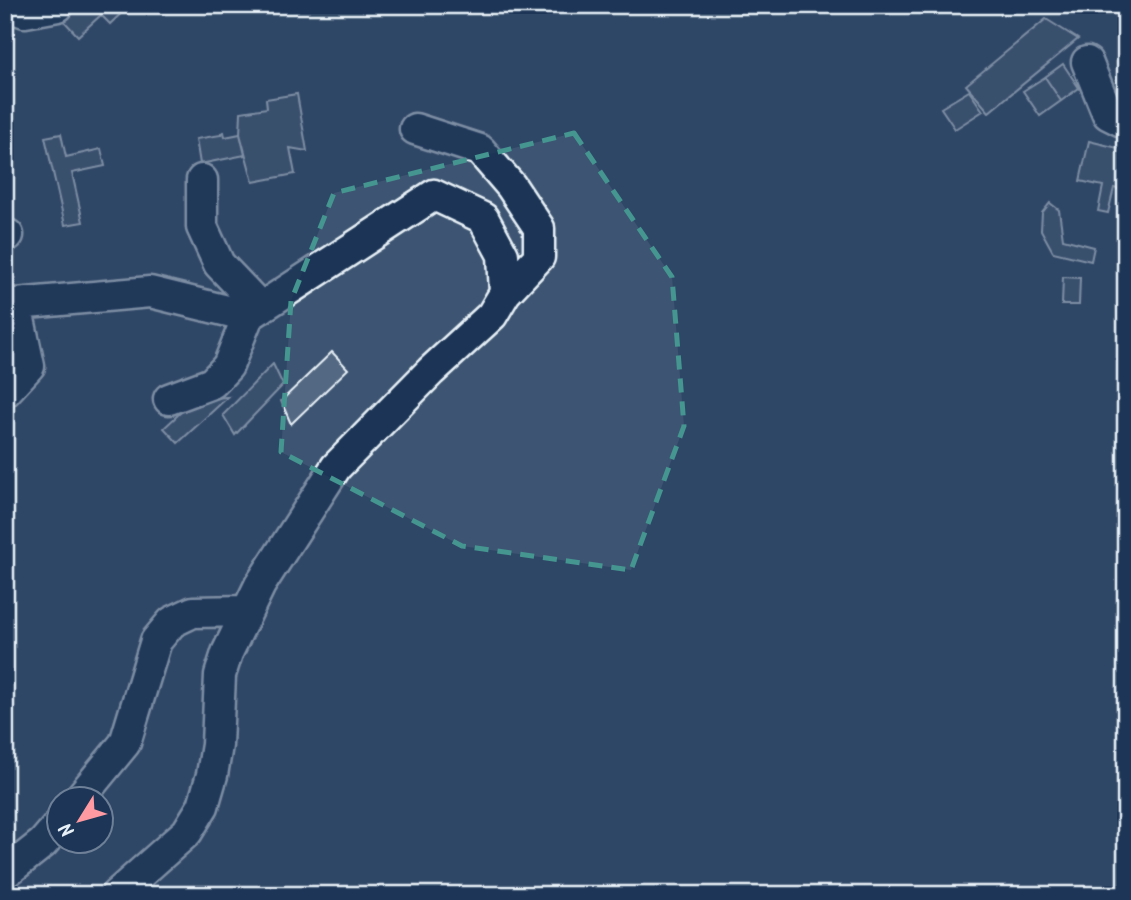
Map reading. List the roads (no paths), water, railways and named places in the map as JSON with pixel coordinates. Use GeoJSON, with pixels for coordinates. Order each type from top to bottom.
{"type":"FeatureCollection","features":[{"type":"Feature","properties":{"kind":"lane"},"geometry":{"type":"LineString","coordinates":[[5,5],[25,12],[58,6]]}},
{"type":"Feature","properties":{"kind":"lane"},"geometry":{"type":"LineString","coordinates":[[1087,62],[1108,114],[1126,122]]}},
{"type":"Feature","properties":{"kind":"lane"},"geometry":{"type":"LineString","coordinates":[[116,895],[187,832],[203,806],[217,745],[220,675],[246,611],[336,467],[431,371],[492,315],[505,293],[539,257],[538,228],[511,186],[480,150],[415,129]]}},
{"type":"Feature","properties":{"kind":"lane"},"geometry":{"type":"LineString","coordinates":[[202,180],[202,227],[219,264],[254,312]]}},
{"type":"Feature","properties":{"kind":"lane"},"geometry":{"type":"LineString","coordinates":[[169,399],[212,383],[228,366],[254,312],[434,195],[483,218],[503,255],[505,293]]}},
{"type":"Feature","properties":{"kind":"lane"},"geometry":{"type":"LineString","coordinates":[[5,392],[29,366],[10,305],[150,292],[254,312]]}},
{"type":"Feature","properties":{"kind":"lane"},"geometry":{"type":"LineString","coordinates":[[90,785],[125,743],[156,641],[172,622],[193,612],[246,611]]}},
{"type":"Feature","properties":{"kind":"lane"},"geometry":{"type":"LineString","coordinates":[[5,873],[46,839]]}}]}
